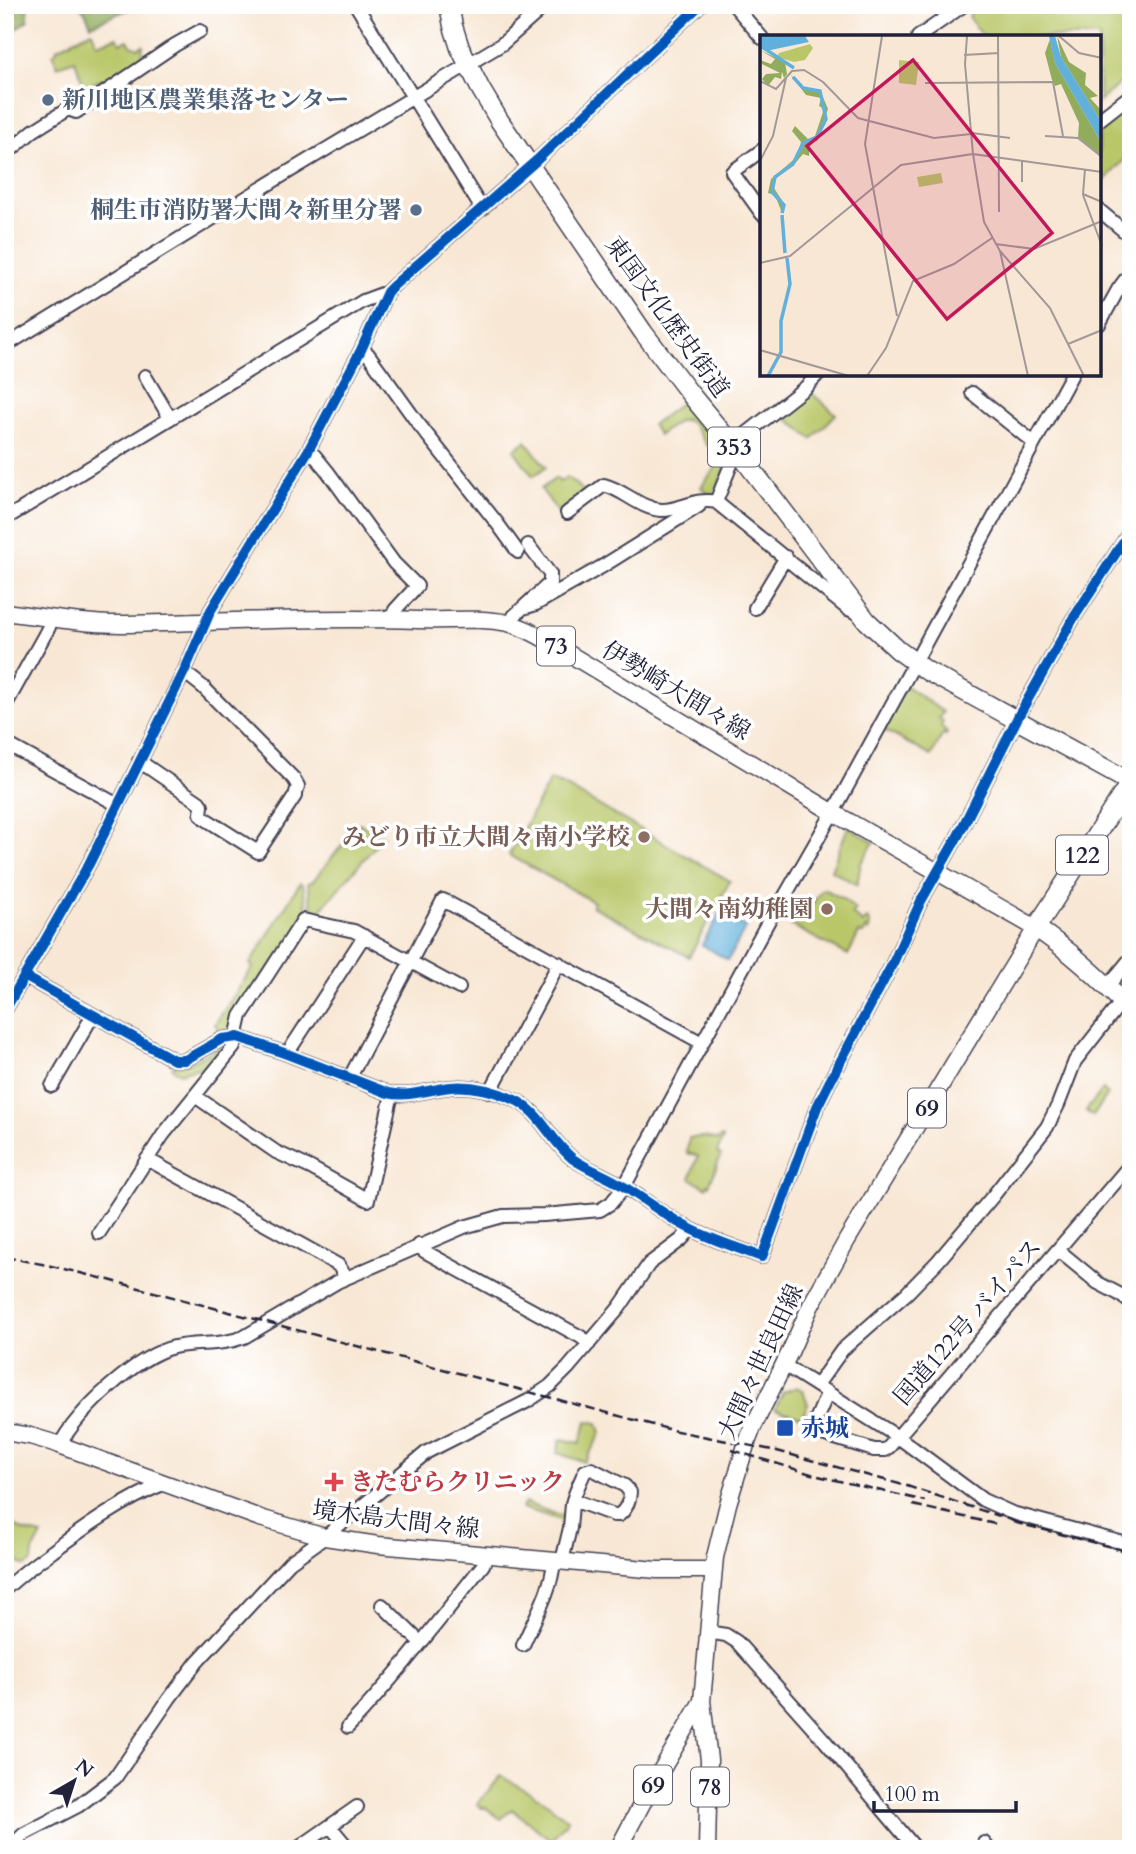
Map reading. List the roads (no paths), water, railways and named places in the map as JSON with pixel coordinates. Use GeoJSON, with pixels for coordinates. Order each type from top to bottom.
{"type":"FeatureCollection","features":[{"type":"Feature","properties":{"kind":"highway","name":"東国文化歴史街道"},"geometry":{"type":"LineString","coordinates":[[449,5],[453,26],[467,64],[499,120],[643,332],[872,627],[914,663],[1130,782],[1036,928]]}},
{"type":"Feature","properties":{"kind":"highway"},"geometry":{"type":"LineString","coordinates":[[1036,928],[1073,955],[1126,1006]]}},
{"type":"Feature","properties":{"kind":"main road","name":"伊勢崎大間々線"},"geometry":{"type":"LineString","coordinates":[[5,612],[119,624],[391,620],[480,620],[511,624],[551,643],[833,812],[1036,928]]}},
{"type":"Feature","properties":{"kind":"main road","name":"大間々世良田線"},"geometry":{"type":"LineString","coordinates":[[618,1849],[702,1701],[713,1570],[722,1525],[748,1438],[811,1305],[843,1247],[1036,928]]}},
{"type":"Feature","properties":{"kind":"main road","name":"境木島大間々線"},"geometry":{"type":"LineString","coordinates":[[5,1433],[30,1436],[60,1445],[260,1518],[325,1537],[378,1545],[657,1570],[713,1570]]}},
{"type":"Feature","properties":{"kind":"main road","name":"78"},"geometry":{"type":"LineString","coordinates":[[702,1701],[709,1760],[707,1849]]}},
{"type":"Feature","properties":{"kind":"street"},"geometry":{"type":"LineString","coordinates":[[356,5],[482,209]]}},
{"type":"Feature","properties":{"kind":"street"},"geometry":{"type":"LineString","coordinates":[[5,346],[502,44],[546,5]]}},
{"type":"Feature","properties":{"kind":"street"},"geometry":{"type":"LineString","coordinates":[[5,1010],[89,864],[215,603],[307,451],[362,350],[387,292],[531,165],[700,5]]}},
{"type":"Feature","properties":{"kind":"street"},"geometry":{"type":"LineString","coordinates":[[734,5],[760,37]]}},
{"type":"Feature","properties":{"kind":"street"},"geometry":{"type":"LineString","coordinates":[[921,35],[964,5]]}},
{"type":"Feature","properties":{"kind":"street"},"geometry":{"type":"LineString","coordinates":[[5,155],[33,131],[68,109],[76,112],[200,31]]}},
{"type":"Feature","properties":{"kind":"street"},"geometry":{"type":"LineString","coordinates":[[1101,118],[1131,95]]}},
{"type":"Feature","properties":{"kind":"street"},"geometry":{"type":"LineString","coordinates":[[760,151],[732,172],[760,213]]}},
{"type":"Feature","properties":{"kind":"street"},"geometry":{"type":"LineString","coordinates":[[1101,212],[1131,237]]}},
{"type":"Feature","properties":{"kind":"street"},"geometry":{"type":"LineString","coordinates":[[1101,320],[1131,272]]}},
{"type":"Feature","properties":{"kind":"street"},"geometry":{"type":"LineString","coordinates":[[5,519],[363,301],[387,292]]}},
{"type":"Feature","properties":{"kind":"street"},"geometry":{"type":"LineString","coordinates":[[362,350],[368,354],[417,422],[497,523],[550,574],[549,585],[514,616],[511,624]]}},
{"type":"Feature","properties":{"kind":"street"},"geometry":{"type":"LineString","coordinates":[[145,376],[170,418]]}},
{"type":"Feature","properties":{"kind":"street"},"geometry":{"type":"LineString","coordinates":[[523,608],[536,604],[603,566],[710,501],[736,450],[816,376]]}},
{"type":"Feature","properties":{"kind":"street"},"geometry":{"type":"LineString","coordinates":[[60,1445],[70,1428],[104,1391],[151,1357],[172,1347],[220,1343],[244,1337],[346,1277],[464,1227],[503,1216],[600,1210],[611,1203],[624,1187],[769,920],[833,812],[1071,376]]}},
{"type":"Feature","properties":{"kind":"street"},"geometry":{"type":"LineString","coordinates":[[972,393],[1034,443]]}},
{"type":"Feature","properties":{"kind":"street"},"geometry":{"type":"LineString","coordinates":[[307,451],[315,456],[328,472],[394,563],[417,586],[395,610],[391,620]]}},
{"type":"Feature","properties":{"kind":"street"},"geometry":{"type":"LineString","coordinates":[[567,513],[604,485],[654,509],[671,509],[710,501],[786,557],[848,609],[861,614]]}},
{"type":"Feature","properties":{"kind":"street"},"geometry":{"type":"LineString","coordinates":[[24,976],[178,1061],[190,1058],[222,1039],[238,1037],[392,1094],[414,1094],[454,1087],[490,1092],[522,1104],[565,1152],[588,1168],[691,1229],[762,1256],[817,1107],[893,963],[917,910],[1069,626],[1131,530]]}},
{"type":"Feature","properties":{"kind":"street"},"geometry":{"type":"LineString","coordinates":[[755,608],[786,557]]}},
{"type":"Feature","properties":{"kind":"street"},"geometry":{"type":"LineString","coordinates":[[5,706],[49,627],[50,618]]}},
{"type":"Feature","properties":{"kind":"street"},"geometry":{"type":"LineString","coordinates":[[139,761],[200,802],[204,818],[258,852],[295,796],[298,786],[294,779],[204,687],[184,672]]}},
{"type":"Feature","properties":{"kind":"street"},"geometry":{"type":"LineString","coordinates":[[5,743],[118,805]]}},
{"type":"Feature","properties":{"kind":"street"},"geometry":{"type":"LineString","coordinates":[[349,1079],[443,900],[702,1043]]}},
{"type":"Feature","properties":{"kind":"street"},"geometry":{"type":"LineString","coordinates":[[99,1233],[178,1115],[234,1047],[242,1016],[303,920],[354,931],[458,988]]}},
{"type":"Feature","properties":{"kind":"street"},"geometry":{"type":"LineString","coordinates":[[288,1054],[364,936]]}},
{"type":"Feature","properties":{"kind":"street"},"geometry":{"type":"LineString","coordinates":[[1108,986],[1131,958]]}},
{"type":"Feature","properties":{"kind":"street"},"geometry":{"type":"LineString","coordinates":[[490,1092],[559,963]]}},
{"type":"Feature","properties":{"kind":"street"},"geometry":{"type":"LineString","coordinates":[[817,1385],[842,1350],[915,1285],[993,1196],[1047,1127],[1075,1060],[1126,1006]]}},
{"type":"Feature","properties":{"kind":"street"},"geometry":{"type":"LineString","coordinates":[[52,1086],[93,1015]]}},
{"type":"Feature","properties":{"kind":"street"},"geometry":{"type":"LineString","coordinates":[[195,1096],[276,1152],[368,1200],[392,1094]]}},
{"type":"Feature","properties":{"kind":"street"},"geometry":{"type":"LineString","coordinates":[[147,1159],[338,1265],[346,1277]]}},
{"type":"Feature","properties":{"kind":"street","name":"国道122号 バイパス"},"geometry":{"type":"LineString","coordinates":[[784,1365],[898,1437],[1131,1164]]}},
{"type":"Feature","properties":{"kind":"street"},"geometry":{"type":"LineString","coordinates":[[8,1849],[24,1833],[78,1806],[112,1780],[197,1662],[290,1562],[325,1537],[427,1452],[550,1387],[619,1308],[649,1264],[691,1229]]}},
{"type":"Feature","properties":{"kind":"street"},"geometry":{"type":"LineString","coordinates":[[419,1245],[424,1251],[589,1344]]}},
{"type":"Feature","properties":{"kind":"street"},"geometry":{"type":"LineString","coordinates":[[1058,1250],[1098,1283],[1131,1303]]}},
{"type":"Feature","properties":{"kind":"street"},"geometry":{"type":"LineString","coordinates":[[828,1392],[814,1426],[819,1433],[880,1451],[889,1447],[898,1437],[983,1500],[1012,1513],[1131,1545]]}},
{"type":"Feature","properties":{"kind":"street"},"geometry":{"type":"LineString","coordinates":[[523,1645],[570,1528],[573,1500],[585,1471],[591,1469],[625,1486],[630,1492],[627,1504],[619,1516],[573,1500]]}},
{"type":"Feature","properties":{"kind":"street"},"geometry":{"type":"LineString","coordinates":[[5,1589],[103,1515],[165,1483]]}},
{"type":"Feature","properties":{"kind":"street"},"geometry":{"type":"LineString","coordinates":[[348,1727],[421,1643],[483,1565],[487,1555]]}},
{"type":"Feature","properties":{"kind":"street"},"geometry":{"type":"LineString","coordinates":[[382,1605],[421,1643]]}},
{"type":"Feature","properties":{"kind":"street"},"geometry":{"type":"LineString","coordinates":[[707,1632],[726,1635],[737,1642],[833,1749],[916,1849]]}},
{"type":"Feature","properties":{"kind":"street"},"geometry":{"type":"LineString","coordinates":[[297,1849],[357,1807]]}},
{"type":"Feature","properties":{"kind":"street"},"geometry":{"type":"LineString","coordinates":[[330,1826],[348,1849]]}},
{"type":"Feature","properties":{"kind":"water"},"geometry":{"type":"Polygon","coordinates":[[[720,913],[746,927],[728,960],[702,945],[720,913]]]}},
{"type":"Feature","properties":{"kind":"railway"},"geometry":{"type":"LineString","coordinates":[[5,1257],[109,1280],[672,1430],[777,1451],[907,1486],[1023,1524]]}},
{"type":"Feature","properties":{"kind":"railway"},"geometry":{"type":"LineString","coordinates":[[732,1450],[818,1476],[925,1501]]}},
{"type":"Feature","properties":{"kind":"railway"},"geometry":{"type":"LineString","coordinates":[[913,1505],[995,1524]]}},
{"type":"Feature","properties":{"kind":"railway"},"geometry":{"type":"LineString","coordinates":[[1013,1522],[1131,1552]]}},
{"type":"Feature","properties":{"kind":"place","name":"新川地区農業集落センター"},"geometry":{"type":"Point","coordinates":[48,100]}},
{"type":"Feature","properties":{"kind":"place","name":"桐生市消防署大間々新里分署"},"geometry":{"type":"Point","coordinates":[416,210]}},
{"type":"Feature","properties":{"kind":"place","name":"みどり市立大間々南小学校"},"geometry":{"type":"Point","coordinates":[644,837]}},
{"type":"Feature","properties":{"kind":"place","name":"大間々南幼稚園"},"geometry":{"type":"Point","coordinates":[827,909]}},
{"type":"Feature","properties":{"kind":"place","name":"赤城"},"geometry":{"type":"Point","coordinates":[785,1428]}},
{"type":"Feature","properties":{"kind":"place","name":"きたむらクリニック"},"geometry":{"type":"Point","coordinates":[334,1482]}}]}
